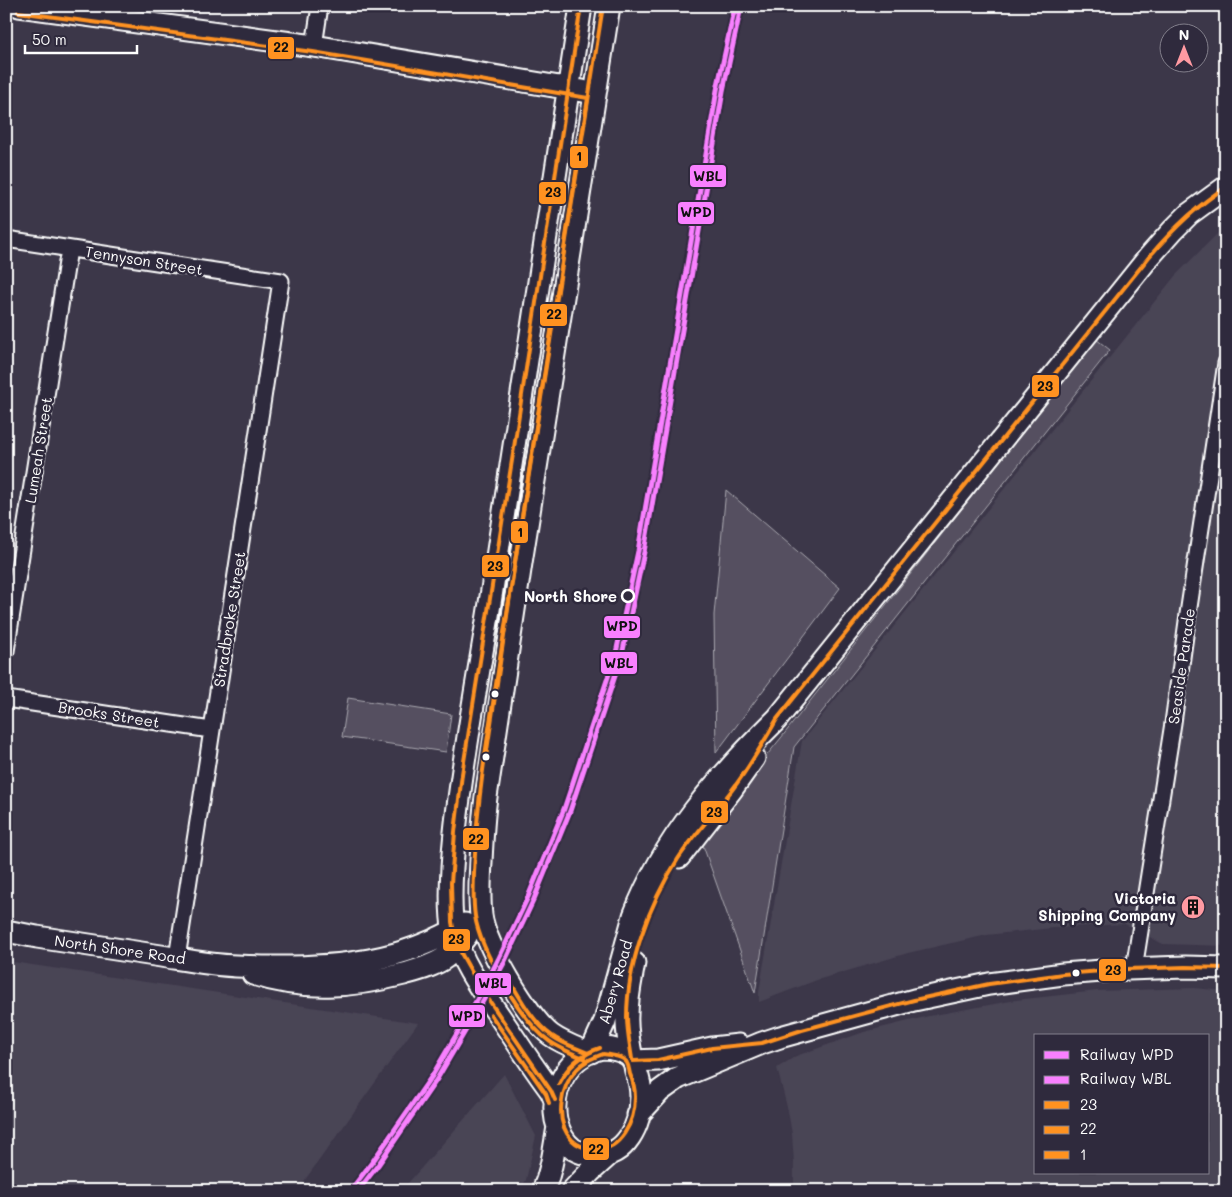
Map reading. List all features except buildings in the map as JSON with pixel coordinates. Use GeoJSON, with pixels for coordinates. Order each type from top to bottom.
{"type":"FeatureCollection","features":[{"type":"Feature","properties":{"kind":"main road"},"geometry":{"type":"LineString","coordinates":[[18,6],[76,10],[314,46],[595,93]]}},
{"type":"Feature","properties":{"kind":"main road"},"geometry":{"type":"LineString","coordinates":[[555,1100],[551,1091],[476,982],[456,938],[451,905],[459,791],[497,560],[581,6]]}},
{"type":"Feature","properties":{"kind":"main road"},"geometry":{"type":"LineString","coordinates":[[589,1052],[569,1045],[550,1035],[536,1020],[516,991],[486,936],[481,916],[480,878],[486,797],[609,6]]}},
{"type":"Feature","properties":{"kind":"main road","name":"Abery Road"},"geometry":{"type":"LineString","coordinates":[[589,1052],[605,1021],[634,916],[656,867],[686,823],[722,776],[777,719],[1162,242],[1189,214],[1226,186]]}},
{"type":"Feature","properties":{"kind":"main road","name":"Abery Road"},"geometry":{"type":"LineString","coordinates":[[633,1060],[628,1034],[629,990],[648,915],[657,894],[678,859],[761,748],[777,719]]}},
{"type":"Feature","properties":{"kind":"main road","name":"North Shore Road"},"geometry":{"type":"LineString","coordinates":[[6,932],[235,966],[284,982],[322,986],[357,984],[383,979],[435,964],[445,958],[456,938],[481,916]]}},
{"type":"Feature","properties":{"kind":"main road"},"geometry":{"type":"LineString","coordinates":[[638,1115],[660,1091],[678,1078],[762,1043],[802,1030],[914,1000],[989,984],[1063,974],[1185,967],[1226,968]]}},
{"type":"Feature","properties":{"kind":"main road"},"geometry":{"type":"LineString","coordinates":[[610,1154],[601,1156],[586,1155],[576,1150],[564,1140],[560,1133],[555,1115],[558,1085],[575,1062],[589,1052],[602,1048],[622,1052],[633,1060],[658,1060],[712,1048],[762,1043]]}},
{"type":"Feature","properties":{"kind":"main road"},"geometry":{"type":"LineString","coordinates":[[572,1191],[590,1172],[627,1141],[634,1128],[640,1107],[640,1092],[633,1060]]}},
{"type":"Feature","properties":{"kind":"main road"},"geometry":{"type":"LineString","coordinates":[[543,1191],[552,1164],[558,1127]]}},
{"type":"Feature","properties":{"kind":"street"},"geometry":{"type":"LineString","coordinates":[[314,46],[320,6]]}},
{"type":"Feature","properties":{"kind":"street","name":"Tennyson Street"},"geometry":{"type":"LineString","coordinates":[[6,239],[281,281]]}},
{"type":"Feature","properties":{"kind":"street","name":"Lumeah Street"},"geometry":{"type":"LineString","coordinates":[[6,651],[69,248]]}},
{"type":"Feature","properties":{"kind":"street","name":"Stradbroke Street"},"geometry":{"type":"LineString","coordinates":[[177,958],[281,281]]}},
{"type":"Feature","properties":{"kind":"street","name":"Seaside Parade"},"geometry":{"type":"LineString","coordinates":[[1134,969],[1173,723],[1191,588],[1226,363]]}},
{"type":"Feature","properties":{"kind":"street","name":"Brooks Street"},"geometry":{"type":"LineString","coordinates":[[6,699],[212,730]]}},
{"type":"Feature","properties":{"kind":"shaded area"},"geometry":{"type":"Polygon","coordinates":[[[1221,230],[1226,230],[1226,946],[1163,944],[1125,924],[1053,928],[987,935],[908,953],[817,980],[759,1002],[759,992],[802,741],[1175,276],[1221,230]]]}},
{"type":"Feature","properties":{"kind":"shaded area"},"geometry":{"type":"Polygon","coordinates":[[[1096,339],[1110,350],[794,747],[755,993],[700,837],[781,738],[1096,339]]]}},
{"type":"Feature","properties":{"kind":"shaded area"},"geometry":{"type":"Polygon","coordinates":[[[726,490],[840,588],[716,753],[714,615],[726,490]]]}},
{"type":"Feature","properties":{"kind":"shaded area"},"geometry":{"type":"Polygon","coordinates":[[[348,698],[451,714],[446,752],[342,737],[348,698]]]}},
{"type":"Feature","properties":{"kind":"shaded area"},"geometry":{"type":"Polygon","coordinates":[[[6,961],[418,1023],[297,1191],[6,1191],[6,961]]]}},
{"type":"Feature","properties":{"kind":"shaded area"},"geometry":{"type":"Polygon","coordinates":[[[1194,988],[1226,991],[1226,1191],[794,1191],[792,1134],[777,1068],[796,1056],[864,1032],[929,1016],[1016,1000],[1097,991],[1194,988]]]}},
{"type":"Feature","properties":{"kind":"shaded area"},"geometry":{"type":"Polygon","coordinates":[[[504,1074],[536,1136],[526,1180],[520,1191],[401,1191],[504,1074]]]}},
{"type":"Feature","properties":{"kind":"rail line","name":"WPD"},"geometry":{"type":"LineString","coordinates":[[350,1191],[432,1076],[498,960],[528,897],[564,809],[616,653],[638,551],[717,90],[735,6]]}},
{"type":"Feature","properties":{"kind":"rail line","name":"WBL"},"geometry":{"type":"LineString","coordinates":[[358,1191],[437,1079],[504,963],[534,899],[570,811],[622,655],[644,552],[723,91],[741,7]]}},
{"type":"Feature","properties":{"kind":"transit line","name":"23"},"geometry":{"type":"LineString","coordinates":[[555,1100],[551,1091],[480,987],[462,955],[452,922],[451,883],[462,774],[581,6]]}},
{"type":"Feature","properties":{"kind":"transit line","name":"1"},"geometry":{"type":"LineString","coordinates":[[486,757],[603,6]]}},
{"type":"Feature","properties":{"kind":"transit line","name":"22"},"geometry":{"type":"LineString","coordinates":[[18,12],[313,52],[588,98],[485,753],[479,804],[473,893],[478,930],[485,947],[503,983],[526,1018],[549,1041],[562,1049],[586,1059]]}},
{"type":"Feature","properties":{"kind":"transit line","name":"23"},"geometry":{"type":"LineString","coordinates":[[632,1059],[627,1017],[628,997],[635,956],[649,915],[678,859],[738,782],[777,719],[1149,257],[1185,219],[1226,187]]}},
{"type":"Feature","properties":{"kind":"transit line","name":"23"},"geometry":{"type":"LineString","coordinates":[[633,1061],[658,1060],[712,1048],[762,1043],[802,1030],[914,1000],[989,984],[1063,974],[1128,969],[1226,968]]}},
{"type":"Feature","properties":{"kind":"transit line","name":"23"},"geometry":{"type":"LineString","coordinates":[[513,986],[540,1026],[552,1036],[588,1053]]}},
{"type":"Feature","properties":{"kind":"transit line","name":"22"},"geometry":{"type":"LineString","coordinates":[[491,1015],[546,1094],[549,1103]]}},
{"type":"Feature","properties":{"kind":"transit line","name":"23"},"geometry":{"type":"LineString","coordinates":[[559,1084],[570,1066],[587,1054],[600,1048]]}},
{"type":"Feature","properties":{"kind":"transit line","name":"23"},"geometry":{"type":"LineString","coordinates":[[559,1084],[576,1062],[600,1048]]}},
{"type":"Feature","properties":{"kind":"transit line","name":"22"},"geometry":{"type":"LineString","coordinates":[[603,1054],[620,1057],[627,1063],[634,1088],[634,1106],[629,1125],[618,1141],[602,1149],[592,1149],[576,1143],[566,1132],[561,1114],[561,1104],[571,1076],[580,1066],[592,1058],[603,1054]]}},
{"type":"Feature","properties":{"kind":"place","name":"North Shore"},"geometry":{"type":"Point","coordinates":[628,596]}},
{"type":"Feature","properties":{"kind":"place","name":"Victoria Shipping Company"},"geometry":{"type":"Point","coordinates":[1193,907]}}]}
